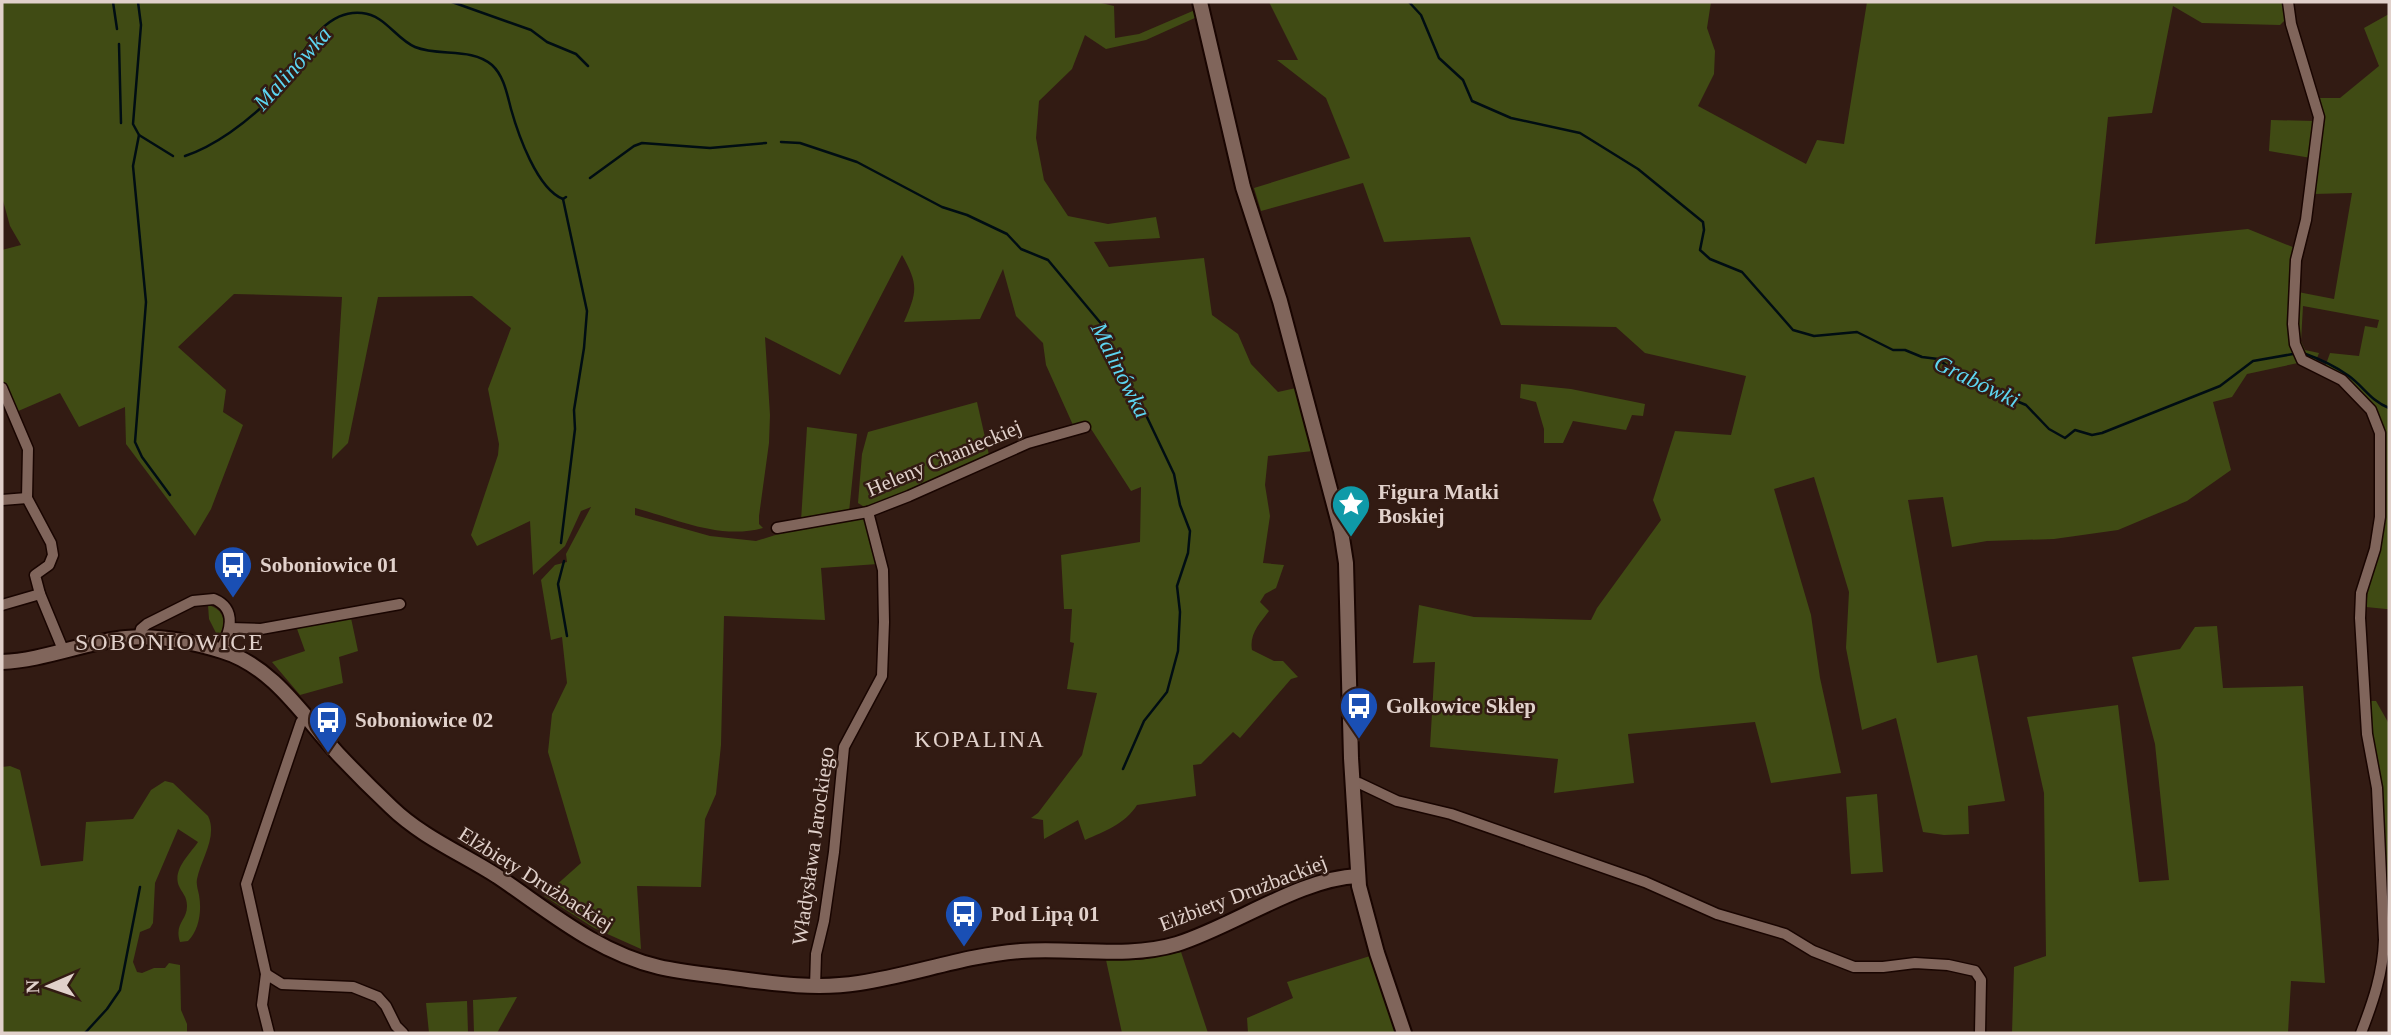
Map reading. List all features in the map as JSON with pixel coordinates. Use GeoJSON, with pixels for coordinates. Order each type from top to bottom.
{"type":"FeatureCollection","features":[{"type":"Feature","properties":{"kind":"street"},"geometry":{"type":"LineString","coordinates":[[1200,2],[1243,187],[1280,301],[1341,531],[1346,563],[1352,783],[1358,876],[1361,899],[1404,1033]]}},
{"type":"Feature","properties":{"kind":"street"},"geometry":{"type":"LineString","coordinates":[[2288,2],[2291,24],[2319,117],[2306,220],[2296,260],[2293,324],[2295,344],[2302,360],[2342,380],[2371,410],[2380,433],[2380,517],[2375,549],[2361,593],[2360,618],[2367,734],[2377,788],[2383,959],[2375,997],[2361,1033]]}},
{"type":"Feature","properties":{"kind":"street"},"geometry":{"type":"LineString","coordinates":[[2,388],[28,449],[27,498],[51,543],[53,555],[49,565],[34,575],[64,652]]}},
{"type":"Feature","properties":{"kind":"street","name":"Heleny Chanieckiej"},"geometry":{"type":"LineString","coordinates":[[777,528],[868,512],[1028,443],[1085,427]]}},
{"type":"Feature","properties":{"kind":"street"},"geometry":{"type":"LineString","coordinates":[[2,500],[27,498]]}},
{"type":"Feature","properties":{"kind":"street","name":"Władysława Jarockiego"},"geometry":{"type":"LineString","coordinates":[[815,986],[816,954],[824,921],[834,852],[844,747],[882,676],[883,570],[868,512]]}},
{"type":"Feature","properties":{"kind":"street"},"geometry":{"type":"LineString","coordinates":[[2,605],[40,594]]}},
{"type":"Feature","properties":{"kind":"street"},"geometry":{"type":"LineString","coordinates":[[139,638],[141,629],[147,624],[202,599],[215,599],[227,609],[230,628],[220,651]]}},
{"type":"Feature","properties":{"kind":"street"},"geometry":{"type":"LineString","coordinates":[[230,628],[261,629],[400,604]]}},
{"type":"Feature","properties":{"kind":"street","name":"Elżbiety Drużbackiej"},"geometry":{"type":"LineString","coordinates":[[2,662],[27,660],[113,640],[139,638],[183,642],[220,651],[247,663],[268,678],[337,753],[411,825],[495,875],[568,926],[607,949],[644,963],[679,971],[815,986],[861,983],[1008,953],[1138,951],[1164,947],[1220,927],[1330,879],[1358,876]]}},
{"type":"Feature","properties":{"kind":"street"},"geometry":{"type":"LineString","coordinates":[[269,1033],[262,1005],[266,974],[246,884],[301,722],[306,717]]}},
{"type":"Feature","properties":{"kind":"street"},"geometry":{"type":"LineString","coordinates":[[1352,783],[1359,783],[1397,801],[1451,814],[1541,844],[1645,882],[1717,914],[1785,934],[1813,951],[1854,967],[1915,963],[1948,965],[1975,971],[1981,980],[1980,1033]]}},
{"type":"Feature","properties":{"kind":"street"},"geometry":{"type":"LineString","coordinates":[[266,974],[282,984],[353,987],[378,997],[403,1033]]}},
{"type":"Feature","properties":{"kind":"green space"},"geometry":{"type":"Polygon","coordinates":[[[2,2],[1097,2],[1114,6],[1115,38],[1139,34],[1195,10],[1197,17],[1146,40],[1106,49],[1085,35],[1072,69],[1039,101],[1036,138],[1044,180],[1068,216],[1108,224],[1156,217],[1160,238],[1094,242],[1109,267],[1204,258],[1212,315],[1238,334],[1251,364],[1278,392],[1296,388],[1313,451],[1268,456],[1265,485],[1270,516],[1263,563],[1284,565],[1276,588],[1265,594],[1260,602],[1269,611],[1256,629],[1252,650],[1274,661],[1283,661],[1298,677],[1291,679],[1240,738],[1233,732],[1201,764],[1193,765],[1196,796],[1137,805],[1121,822],[1085,840],[1078,820],[1044,839],[1043,820],[1031,818],[1038,813],[1082,755],[1097,693],[1067,689],[1074,643],[1070,642],[1072,609],[1064,609],[1061,555],[1140,542],[1141,487],[1131,491],[1086,421],[1073,425],[1046,365],[1043,343],[1016,316],[1003,269],[980,319],[904,322],[914,296],[914,281],[902,255],[840,375],[765,337],[770,415],[759,516],[759,524],[763,528],[747,531],[714,530],[635,508],[635,515],[710,536],[756,541],[788,531],[867,516],[878,564],[821,568],[825,620],[724,616],[721,745],[716,794],[705,819],[701,887],[637,886],[641,949],[594,928],[544,896],[581,863],[548,752],[552,714],[567,683],[562,637],[551,640],[541,580],[555,565],[567,562],[566,554],[591,507],[581,511],[565,546],[533,575],[530,521],[477,546],[471,535],[498,455],[499,444],[488,389],[511,328],[472,296],[378,297],[348,443],[332,459],[342,297],[234,294],[178,347],[226,390],[223,412],[243,425],[211,509],[195,536],[126,444],[125,407],[79,427],[60,393],[16,412],[2,384],[2,250],[21,245],[10,226],[2,197],[2,2]]]}},
{"type":"Feature","properties":{"kind":"green space"},"geometry":{"type":"Polygon","coordinates":[[[1269,2],[1711,2],[1707,28],[1715,51],[1714,74],[1698,106],[1806,164],[1817,140],[1844,144],[1867,2],[2284,2],[2286,19],[2280,25],[2202,23],[2173,6],[2152,113],[2108,117],[2095,244],[2248,229],[2295,248],[2291,337],[2298,363],[2247,374],[2232,397],[2213,402],[2231,470],[2187,501],[2118,530],[2054,539],[1987,541],[1952,547],[1943,497],[1908,500],[1937,663],[1977,655],[2005,801],[1968,806],[1969,834],[1923,832],[1896,718],[1862,730],[1846,648],[1849,592],[1814,477],[1774,489],[1811,615],[1820,678],[1841,773],[1771,783],[1755,722],[1628,734],[1634,783],[1554,793],[1558,759],[1430,747],[1435,662],[1413,663],[1419,605],[1474,617],[1591,620],[1661,520],[1653,500],[1675,431],[1731,435],[1746,376],[1645,353],[1616,327],[1501,325],[1470,237],[1384,242],[1363,183],[1261,211],[1254,188],[1350,158],[1326,98],[1277,60],[1298,60],[1269,2]]]}},
{"type":"Feature","properties":{"kind":"green space"},"geometry":{"type":"Polygon","coordinates":[[[2389,14],[2389,609],[2386,609],[2366,607],[2384,444],[2380,420],[2373,408],[2325,367],[2330,353],[2359,356],[2365,326],[2377,328],[2379,320],[2303,306],[2301,341],[2305,350],[2319,353],[2315,363],[2303,356],[2296,332],[2298,292],[2334,299],[2352,193],[2313,194],[2322,119],[2320,98],[2340,98],[2379,66],[2364,28],[2389,14]]]}},
{"type":"Feature","properties":{"kind":"green space"},"geometry":{"type":"Polygon","coordinates":[[[2271,120],[2314,121],[2311,158],[2269,151],[2271,120]]]}},
{"type":"Feature","properties":{"kind":"green space"},"geometry":{"type":"Polygon","coordinates":[[[1521,384],[1571,389],[1645,404],[1643,416],[1632,415],[1626,430],[1573,421],[1563,443],[1544,443],[1544,429],[1536,402],[1520,398],[1521,384]]]}},
{"type":"Feature","properties":{"kind":"green space"},"geometry":{"type":"Polygon","coordinates":[[[977,402],[989,455],[912,493],[866,508],[858,503],[862,454],[868,432],[977,402]]]}},
{"type":"Feature","properties":{"kind":"green space"},"geometry":{"type":"Polygon","coordinates":[[[807,427],[857,434],[849,512],[801,521],[807,427]]]}},
{"type":"Feature","properties":{"kind":"green space"},"geometry":{"type":"Polygon","coordinates":[[[208,605],[218,610],[223,617],[223,627],[218,637],[209,619],[208,605]]]}},
{"type":"Feature","properties":{"kind":"green space"},"geometry":{"type":"Polygon","coordinates":[[[351,618],[358,651],[339,657],[343,683],[300,695],[272,662],[305,651],[296,626],[351,618]]]}},
{"type":"Feature","properties":{"kind":"green space"},"geometry":{"type":"Polygon","coordinates":[[[2217,626],[2223,688],[2303,686],[2325,983],[2291,981],[2288,1033],[2012,1033],[2014,967],[2046,956],[2044,793],[2027,717],[2118,705],[2139,882],[2169,880],[2155,744],[2132,657],[2180,649],[2195,627],[2217,626]]]}},
{"type":"Feature","properties":{"kind":"green space"},"geometry":{"type":"Polygon","coordinates":[[[2368,701],[2376,701],[2389,724],[2387,954],[2368,701]]]}},
{"type":"Feature","properties":{"kind":"green space"},"geometry":{"type":"Polygon","coordinates":[[[10,766],[20,770],[41,866],[83,861],[86,822],[133,819],[151,790],[165,781],[173,783],[208,816],[211,831],[197,879],[200,907],[195,931],[188,941],[180,942],[179,930],[187,906],[177,880],[178,874],[183,862],[198,842],[178,829],[155,883],[153,923],[150,928],[140,932],[133,962],[137,972],[142,973],[154,968],[165,968],[169,963],[180,965],[181,1010],[187,1024],[187,1033],[2,1033],[2,767],[10,766]]]}},
{"type":"Feature","properties":{"kind":"green space"},"geometry":{"type":"Polygon","coordinates":[[[1877,794],[1883,872],[1851,874],[1846,797],[1877,794]]]}},
{"type":"Feature","properties":{"kind":"green space"},"geometry":{"type":"Polygon","coordinates":[[[1181,952],[1208,1033],[1122,1033],[1106,960],[1140,960],[1181,952]]]}},
{"type":"Feature","properties":{"kind":"green space"},"geometry":{"type":"Polygon","coordinates":[[[1370,956],[1376,960],[1402,1033],[1248,1033],[1247,1018],[1293,998],[1287,982],[1370,956]]]}},
{"type":"Feature","properties":{"kind":"green space"},"geometry":{"type":"Polygon","coordinates":[[[517,997],[497,1033],[474,1033],[473,1000],[517,997]]]}},
{"type":"Feature","properties":{"kind":"green space"},"geometry":{"type":"Polygon","coordinates":[[[467,1001],[468,1033],[429,1033],[426,1003],[467,1001]]]}},
{"type":"Feature","properties":{"kind":"waterway"},"geometry":{"type":"LineString","coordinates":[[113,2],[117,29]]}},
{"type":"Feature","properties":{"kind":"waterway","name":"Malinówka"},"geometry":{"type":"LineString","coordinates":[[138,2],[141,25],[133,124],[139,135],[173,156]]}},
{"type":"Feature","properties":{"kind":"waterway"},"geometry":{"type":"LineString","coordinates":[[452,2],[531,30],[547,42],[576,54],[588,66]]}},
{"type":"Feature","properties":{"kind":"waterway","name":"Grabówki"},"geometry":{"type":"LineString","coordinates":[[1409,2],[1421,15],[1439,58],[1463,80],[1472,101],[1511,118],[1580,133],[1638,169],[1703,222],[1700,250],[1710,259],[1742,272],[1793,330],[1814,336],[1857,332],[1893,350],[1905,350],[1922,357],[1938,359],[1966,380],[2026,405],[2049,429],[2065,438],[2075,430],[2092,435],[2102,433],[2220,386],[2253,361],[2293,354]]}},
{"type":"Feature","properties":{"kind":"waterway","name":"Malinówka"},"geometry":{"type":"LineString","coordinates":[[185,156],[219,140],[269,100],[308,45],[331,21],[346,14],[362,13],[377,18],[415,47],[474,56],[492,65],[502,80],[518,132],[537,173],[554,193],[563,199],[566,197]]}},
{"type":"Feature","properties":{"kind":"waterway"},"geometry":{"type":"LineString","coordinates":[[119,44],[121,123]]}},
{"type":"Feature","properties":{"kind":"waterway"},"geometry":{"type":"LineString","coordinates":[[139,135],[133,166],[146,302],[135,442],[142,457],[170,495]]}},
{"type":"Feature","properties":{"kind":"waterway","name":"Malinówka"},"geometry":{"type":"LineString","coordinates":[[781,142],[800,143],[857,162],[942,207],[967,215],[1007,234],[1021,249],[1048,260],[1104,327],[1122,376],[1136,394],[1174,474],[1180,505],[1190,531],[1188,553],[1177,586],[1180,612],[1178,651],[1167,692],[1144,721],[1123,769]]}},
{"type":"Feature","properties":{"kind":"waterway","name":"Malinówka"},"geometry":{"type":"LineString","coordinates":[[590,178],[642,143],[710,148],[766,143]]}},
{"type":"Feature","properties":{"kind":"waterway"},"geometry":{"type":"LineString","coordinates":[[561,543],[587,311],[563,199]]}},
{"type":"Feature","properties":{"kind":"waterway","name":"Grabówki"},"geometry":{"type":"LineString","coordinates":[[2303,353],[2344,372],[2377,402],[2389,408]]}},
{"type":"Feature","properties":{"kind":"waterway"},"geometry":{"type":"LineString","coordinates":[[564,561],[558,584],[567,636]]}},
{"type":"Feature","properties":{"kind":"waterway"},"geometry":{"type":"LineString","coordinates":[[85,1033],[120,990],[140,887]]}},
{"type":"Feature","properties":{"kind":"place","name":"Figura Matki Boskiej"},"geometry":{"type":"Point","coordinates":[1351,538]}},
{"type":"Feature","properties":{"kind":"place","name":"Soboniowice 01"},"geometry":{"type":"Point","coordinates":[233,599]}},
{"type":"Feature","properties":{"kind":"place","name":"Golkowice Sklep"},"geometry":{"type":"Point","coordinates":[1359,740]}},
{"type":"Feature","properties":{"kind":"place","name":"Soboniowice 02"},"geometry":{"type":"Point","coordinates":[328,754]}},
{"type":"Feature","properties":{"kind":"place","name":"Pod Lipą 01"},"geometry":{"type":"Point","coordinates":[964,948]}},
{"type":"Feature","properties":{"kind":"district","name":"SOBONIOWICE"},"geometry":{"type":"Point","coordinates":[170,642]}},
{"type":"Feature","properties":{"kind":"district","name":"KOPALINA"},"geometry":{"type":"Point","coordinates":[980,739]}}]}
